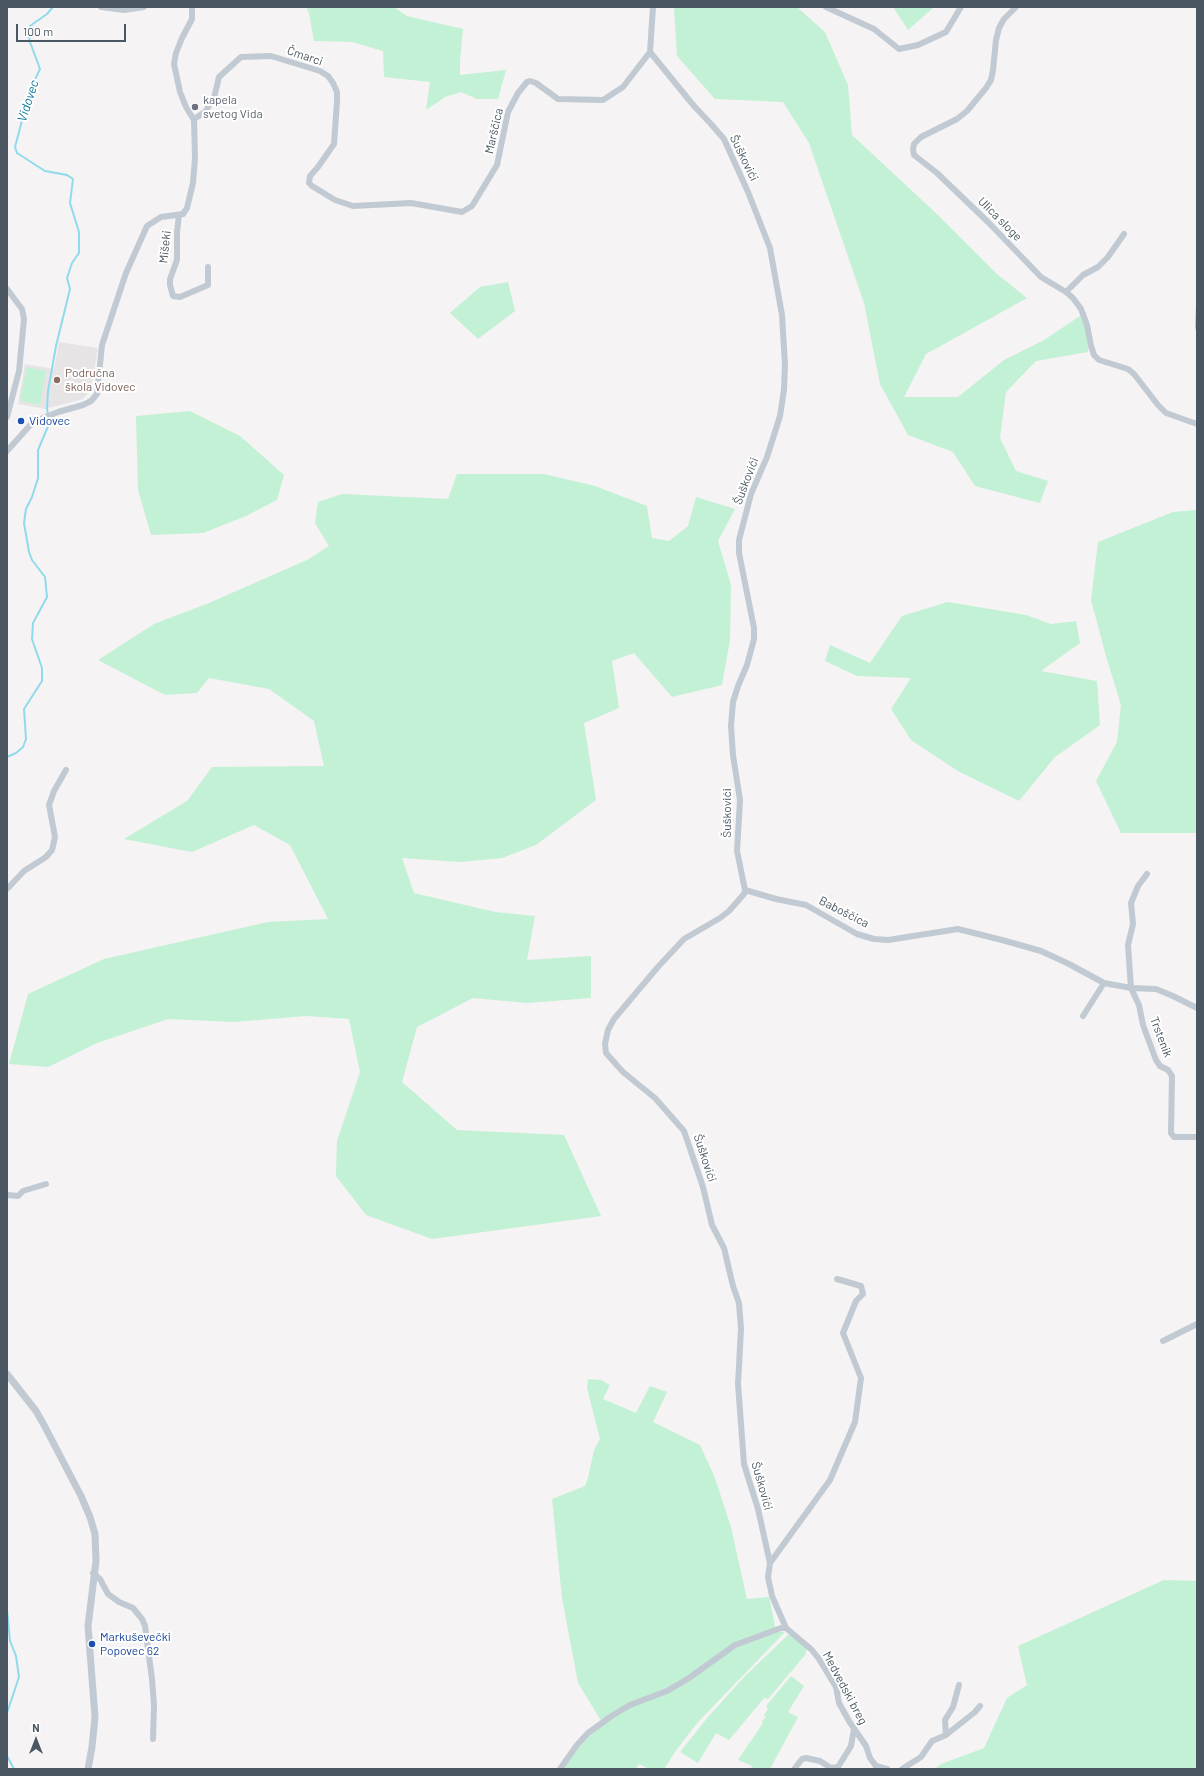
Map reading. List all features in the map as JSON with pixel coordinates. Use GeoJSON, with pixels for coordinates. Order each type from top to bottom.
{"type":"FeatureCollection","features":[{"type":"Feature","properties":{"kind":"street"},"geometry":{"type":"LineString","coordinates":[[101,7],[124,10],[144,7]]}},
{"type":"Feature","properties":{"kind":"street"},"geometry":{"type":"LineString","coordinates":[[7,451],[33,422],[48,415],[83,406],[91,401],[97,394],[102,345],[126,273],[147,226],[161,217],[183,214],[187,208],[193,183],[195,158],[194,119],[186,107],[180,92],[174,64],[176,53],[182,38],[192,19],[192,7]]}},
{"type":"Feature","properties":{"kind":"street"},"geometry":{"type":"LineString","coordinates":[[650,52],[653,7]]}},
{"type":"Feature","properties":{"kind":"street"},"geometry":{"type":"LineString","coordinates":[[826,7],[874,29],[899,49],[918,45],[946,32],[961,7]]}},
{"type":"Feature","properties":{"kind":"street","name":"Ulica sloge"},"geometry":{"type":"LineString","coordinates":[[1016,7],[1004,19],[999,28],[991,80],[986,88],[967,111],[957,119],[921,137],[914,144],[914,155],[937,173],[1041,277],[1073,298],[1081,309],[1087,325],[1093,351],[1099,360],[1128,369],[1134,374],[1166,413],[1197,424]]}},
{"type":"Feature","properties":{"kind":"street","name":"Marščica"},"geometry":{"type":"LineString","coordinates":[[309,180],[309,183],[316,190],[335,200],[353,206],[406,203],[462,212],[472,206],[497,165],[508,112],[518,93],[527,82],[530,81],[536,83],[558,99],[603,100],[623,87],[650,52]]}},
{"type":"Feature","properties":{"kind":"street","name":"Šuškovići"},"geometry":{"type":"LineString","coordinates":[[650,52],[694,106],[724,139],[735,161],[770,248],[782,315],[785,365],[783,402],[767,457],[751,494],[739,540],[740,558],[754,628],[754,639],[747,665],[738,686],[734,702],[731,726],[733,755],[740,800],[738,851],[745,890],[744,894],[729,911],[720,918],[684,939],[657,968],[614,1019],[608,1030],[605,1044],[606,1053],[623,1072],[655,1098],[684,1131],[703,1187],[712,1225],[726,1253],[733,1286],[739,1303],[741,1329],[738,1384],[744,1464],[758,1509],[770,1563],[768,1577],[772,1596],[786,1628]]}},
{"type":"Feature","properties":{"kind":"street","name":"Čmarci"},"geometry":{"type":"LineString","coordinates":[[194,119],[204,112],[214,98],[219,77],[242,57],[271,56],[320,71],[328,76],[337,92],[338,101],[334,144],[310,176],[309,180]]}},
{"type":"Feature","properties":{"kind":"street","name":"Mišeki"},"geometry":{"type":"LineString","coordinates":[[179,215],[177,232],[177,260],[170,279],[173,296],[180,297],[208,285],[208,266]]}},
{"type":"Feature","properties":{"kind":"street"},"geometry":{"type":"LineString","coordinates":[[1066,292],[1074,282],[1098,267],[1108,257],[1124,234]]}},
{"type":"Feature","properties":{"kind":"street"},"geometry":{"type":"LineString","coordinates":[[7,289],[22,309],[24,319],[18,371],[7,417]]}},
{"type":"Feature","properties":{"kind":"street"},"geometry":{"type":"LineString","coordinates":[[7,889],[24,871],[46,857],[52,850],[55,837],[49,813],[49,805],[54,791],[66,770]]}},
{"type":"Feature","properties":{"kind":"street","name":"Trstenik"},"geometry":{"type":"LineString","coordinates":[[1147,874],[1138,886],[1131,903],[1133,924],[1128,945],[1131,988],[1139,1005],[1143,1025],[1156,1060],[1160,1066],[1168,1070],[1172,1076],[1171,1133],[1174,1137],[1197,1137]]}},
{"type":"Feature","properties":{"kind":"street","name":"Baboščica"},"geometry":{"type":"LineString","coordinates":[[745,890],[776,899],[806,905],[857,934],[874,939],[888,940],[958,930],[1002,940],[1041,952],[1070,964],[1104,983]]}},
{"type":"Feature","properties":{"kind":"street"},"geometry":{"type":"LineString","coordinates":[[1083,1016],[1104,983],[1131,988],[1156,990],[1174,996],[1197,1008]]}},
{"type":"Feature","properties":{"kind":"street"},"geometry":{"type":"LineString","coordinates":[[7,1195],[18,1196],[23,1191],[46,1184]]}},
{"type":"Feature","properties":{"kind":"street"},"geometry":{"type":"LineString","coordinates":[[770,1563],[830,1480],[855,1422],[861,1378],[843,1332],[856,1301],[863,1294],[860,1286],[837,1279]]}},
{"type":"Feature","properties":{"kind":"street"},"geometry":{"type":"LineString","coordinates":[[1163,1341],[1197,1324]]}},
{"type":"Feature","properties":{"kind":"street"},"geometry":{"type":"LineString","coordinates":[[7,1374],[36,1411],[81,1496],[90,1517],[96,1542],[96,1561],[93,1573],[88,1626],[94,1717],[92,1747],[88,1769]]}},
{"type":"Feature","properties":{"kind":"street"},"geometry":{"type":"LineString","coordinates":[[93,1573],[100,1580],[108,1594],[119,1602],[133,1608],[142,1619],[145,1626],[153,1686],[153,1739]]}},
{"type":"Feature","properties":{"kind":"street"},"geometry":{"type":"LineString","coordinates":[[560,1769],[577,1745],[588,1733],[613,1715],[630,1705],[667,1691],[689,1678],[735,1645],[781,1628],[786,1628]]}},
{"type":"Feature","properties":{"kind":"street","name":"Medvedski breg"},"geometry":{"type":"LineString","coordinates":[[786,1628],[812,1650],[819,1658],[836,1687],[839,1703],[866,1746],[870,1758],[876,1768],[887,1769]]}},
{"type":"Feature","properties":{"kind":"street"},"geometry":{"type":"LineString","coordinates":[[946,1735],[945,1720],[953,1707],[959,1685]]}},
{"type":"Feature","properties":{"kind":"street"},"geometry":{"type":"LineString","coordinates":[[902,1769],[921,1757],[932,1741],[946,1735],[975,1712],[980,1706]]}},
{"type":"Feature","properties":{"kind":"street"},"geometry":{"type":"LineString","coordinates":[[795,1768],[802,1759],[806,1758],[820,1761],[831,1768],[838,1767],[851,1746],[854,1729]]}},
{"type":"Feature","properties":{"kind":"shaded area","name":"Područna škola Vidovec"},"geometry":{"type":"Polygon","coordinates":[[[59,342],[98,348],[91,390],[83,399],[45,409],[18,404],[25,364],[54,369],[59,342]]]}},
{"type":"Feature","properties":{"kind":"green space"},"geometry":{"type":"Polygon","coordinates":[[[306,7],[394,7],[407,16],[463,29],[460,75],[506,70],[498,99],[477,99],[461,92],[445,97],[426,110],[430,82],[384,77],[383,51],[352,42],[314,41],[309,13],[306,7]]]}},
{"type":"Feature","properties":{"kind":"green space"},"geometry":{"type":"Polygon","coordinates":[[[674,7],[797,7],[825,32],[848,85],[852,135],[939,216],[997,274],[1027,298],[926,354],[904,397],[958,397],[1004,360],[1044,340],[1086,312],[1088,352],[1036,361],[1006,392],[1000,438],[1016,471],[1048,481],[1040,503],[975,486],[953,452],[908,435],[880,384],[864,303],[809,143],[783,102],[715,99],[677,56],[674,7]]]}},
{"type":"Feature","properties":{"kind":"green space"},"geometry":{"type":"Polygon","coordinates":[[[893,7],[934,7],[908,30],[893,7]]]}},
{"type":"Feature","properties":{"kind":"green space"},"geometry":{"type":"Polygon","coordinates":[[[508,282],[515,311],[478,339],[450,313],[480,287],[508,282]]]}},
{"type":"Feature","properties":{"kind":"green space"},"geometry":{"type":"Polygon","coordinates":[[[27,367],[46,371],[40,405],[20,401],[27,367]]]}},
{"type":"Feature","properties":{"kind":"green space"},"geometry":{"type":"Polygon","coordinates":[[[190,411],[240,436],[284,475],[277,500],[246,516],[203,533],[151,535],[138,490],[136,416],[190,411]]]}},
{"type":"Feature","properties":{"kind":"green space"},"geometry":{"type":"Polygon","coordinates":[[[457,474],[544,474],[595,486],[647,506],[652,538],[669,541],[688,526],[696,497],[735,509],[718,541],[731,585],[730,640],[722,685],[672,697],[634,653],[612,661],[619,708],[584,723],[596,800],[536,845],[502,858],[460,862],[402,858],[414,893],[495,912],[535,916],[527,960],[591,956],[591,998],[527,1003],[473,998],[417,1027],[402,1082],[457,1130],[564,1135],[601,1216],[432,1239],[366,1215],[336,1176],[337,1141],[360,1072],[349,1019],[306,1016],[234,1022],[168,1019],[97,1043],[48,1067],[9,1064],[28,994],[104,959],[268,922],[328,919],[290,845],[254,825],[192,852],[124,839],[187,801],[212,767],[324,766],[314,721],[269,689],[209,678],[197,693],[165,695],[98,660],[154,624],[209,603],[309,559],[329,546],[315,523],[318,502],[342,494],[448,499],[457,474]]]}},
{"type":"Feature","properties":{"kind":"green space"},"geometry":{"type":"Polygon","coordinates":[[[1197,510],[1197,833],[1121,833],[1096,781],[1117,742],[1121,705],[1091,600],[1098,542],[1173,512],[1197,510]]]}},
{"type":"Feature","properties":{"kind":"green space"},"geometry":{"type":"Polygon","coordinates":[[[948,602],[1026,615],[1051,624],[1076,621],[1080,643],[1041,671],[1097,681],[1100,725],[1055,757],[1019,801],[958,771],[911,740],[891,709],[911,678],[857,676],[825,661],[830,645],[870,663],[902,616],[948,602]]]}},
{"type":"Feature","properties":{"kind":"green space"},"geometry":{"type":"Polygon","coordinates":[[[588,1379],[601,1380],[610,1385],[603,1399],[636,1413],[650,1386],[667,1392],[653,1422],[700,1445],[715,1478],[731,1527],[747,1599],[769,1597],[776,1631],[785,1632],[698,1722],[664,1769],[649,1769],[639,1764],[636,1769],[563,1769],[584,1741],[604,1723],[578,1683],[562,1598],[552,1499],[585,1486],[594,1450],[600,1439],[587,1388],[588,1379]]]}},
{"type":"Feature","properties":{"kind":"green space"},"geometry":{"type":"Polygon","coordinates":[[[1164,1580],[1197,1581],[1197,1769],[935,1769],[941,1764],[984,1748],[1007,1698],[1027,1685],[1018,1646],[1164,1580]]]}},
{"type":"Feature","properties":{"kind":"green space"},"geometry":{"type":"Polygon","coordinates":[[[789,1634],[807,1648],[805,1655],[768,1699],[764,1698],[729,1740],[716,1733],[698,1763],[680,1752],[708,1717],[745,1676],[789,1634]]]}},
{"type":"Feature","properties":{"kind":"green space"},"geometry":{"type":"Polygon","coordinates":[[[791,1676],[804,1686],[788,1712],[798,1717],[770,1769],[751,1769],[752,1766],[738,1760],[763,1723],[762,1721],[766,1717],[764,1715],[768,1709],[766,1706],[791,1676]]]}},
{"type":"Feature","properties":{"kind":"waterway","name":"Vidovec"},"geometry":{"type":"LineString","coordinates":[[7,757],[16,753],[23,747],[26,739],[24,709],[42,681],[42,668],[32,639],[33,623],[47,597],[45,577],[32,560],[29,552],[24,523],[26,509],[32,497],[38,478],[38,450],[49,424],[47,408],[48,391],[56,346],[70,289],[67,278],[72,263],[79,253],[79,232],[70,203],[73,179],[67,175],[45,171],[17,153],[15,147],[30,90],[40,69],[30,42],[28,31],[30,26],[47,14],[53,7]]}},
{"type":"Feature","properties":{"kind":"waterway"},"geometry":{"type":"LineString","coordinates":[[1197,303],[1197,331]]}},
{"type":"Feature","properties":{"kind":"waterway","name":"Vidovec"},"geometry":{"type":"LineString","coordinates":[[7,1610],[10,1641],[16,1656],[19,1677],[7,1713]]}},
{"type":"Feature","properties":{"kind":"waterway","name":"Vidovec"},"geometry":{"type":"LineString","coordinates":[[7,1756],[14,1769]]}},
{"type":"Feature","properties":{"kind":"place","name":"kapela svetog Vida"},"geometry":{"type":"Point","coordinates":[195,107]}},
{"type":"Feature","properties":{"kind":"place","name":"Područna škola Vidovec"},"geometry":{"type":"Point","coordinates":[57,380]}},
{"type":"Feature","properties":{"kind":"place","name":"Vidovec"},"geometry":{"type":"Point","coordinates":[21,421]}},
{"type":"Feature","properties":{"kind":"place","name":"Markuševečki Popovec 62"},"geometry":{"type":"Point","coordinates":[92,1644]}}]}
